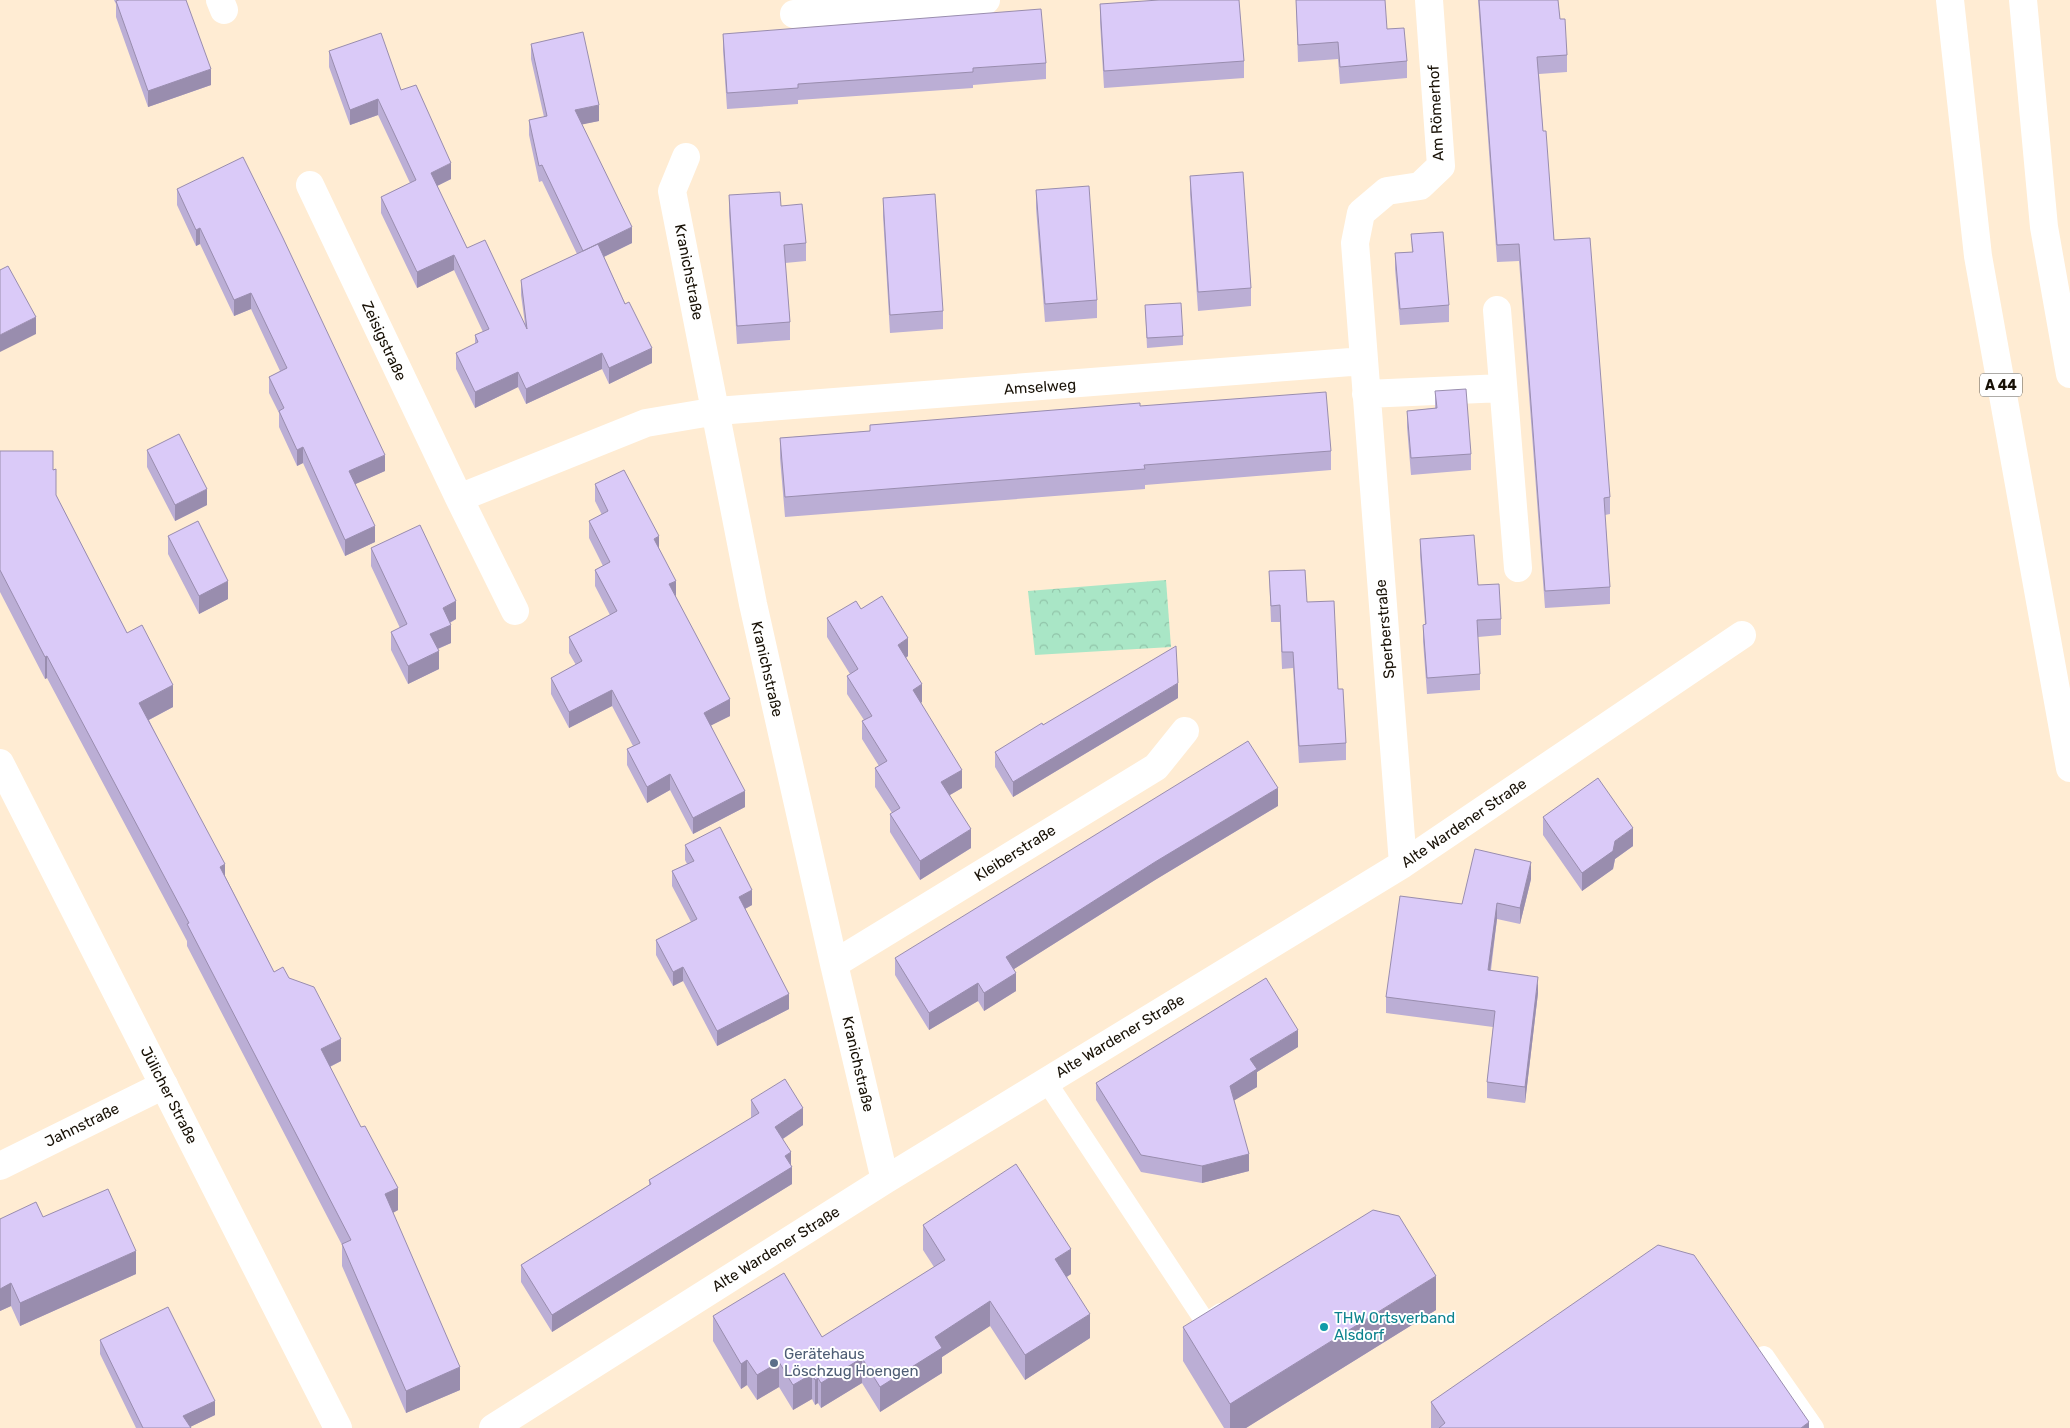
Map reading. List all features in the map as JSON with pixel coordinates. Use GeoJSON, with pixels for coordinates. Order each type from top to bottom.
{"type":"FeatureCollection","features":[{"type":"Feature","properties":{"kind":"main road"},"geometry":{"type":"LineString","coordinates":[[794,14],[870,5],[986,0]]}},
{"type":"Feature","properties":{"kind":"main road","name":"Am Römerhof"},"geometry":{"type":"LineString","coordinates":[[1387,191],[1420,186],[1441,166],[1429,0]]}},
{"type":"Feature","properties":{"kind":"main road","name":"A 44"},"geometry":{"type":"LineString","coordinates":[[1950,0],[1978,256],[2070,768]]}},
{"type":"Feature","properties":{"kind":"main road"},"geometry":{"type":"LineString","coordinates":[[2023,0],[2044,227],[2070,374]]}},
{"type":"Feature","properties":{"kind":"main road","name":"Kranichstraße"},"geometry":{"type":"LineString","coordinates":[[686,157],[672,191],[753,604],[885,1180]]}},
{"type":"Feature","properties":{"kind":"main road","name":"Zeisigstraße"},"geometry":{"type":"LineString","coordinates":[[310,185],[459,498],[515,610]]}},
{"type":"Feature","properties":{"kind":"main road","name":"Sperberstraße"},"geometry":{"type":"LineString","coordinates":[[1387,191],[1361,213],[1355,242],[1404,864]]}},
{"type":"Feature","properties":{"kind":"main road"},"geometry":{"type":"LineString","coordinates":[[1497,310],[1518,568]]}},
{"type":"Feature","properties":{"kind":"main road","name":"Amselweg"},"geometry":{"type":"LineString","coordinates":[[716,411],[1364,361]]}},
{"type":"Feature","properties":{"kind":"main road"},"geometry":{"type":"LineString","coordinates":[[1366,394],[1503,388]]}},
{"type":"Feature","properties":{"kind":"main road"},"geometry":{"type":"LineString","coordinates":[[459,498],[646,422],[716,411]]}},
{"type":"Feature","properties":{"kind":"main road","name":"Alte Wardener Straße"},"geometry":{"type":"LineString","coordinates":[[493,1428],[885,1180],[1404,864],[1742,635]]}},
{"type":"Feature","properties":{"kind":"main road","name":"Kleiberstraße"},"geometry":{"type":"LineString","coordinates":[[834,964],[1156,767],[1185,730]]}},
{"type":"Feature","properties":{"kind":"main road","name":"Jülicher Straße"},"geometry":{"type":"LineString","coordinates":[[0,763],[338,1428]]}},
{"type":"Feature","properties":{"kind":"main road","name":"Jahnstraße"},"geometry":{"type":"LineString","coordinates":[[0,1166],[164,1085]]}},
{"type":"Feature","properties":{"kind":"lane"},"geometry":{"type":"LineString","coordinates":[[1046,1081],[1206,1323],[1238,1302]]}},
{"type":"Feature","properties":{"kind":"lane"},"geometry":{"type":"LineString","coordinates":[[1759,1349],[1814,1428]]}},
{"type":"Feature","properties":{"kind":"green space"},"geometry":{"type":"Polygon","coordinates":[[[1166,580],[1171,647],[1035,655],[1028,591],[1166,580]]]}},
{"type":"Feature","properties":{"kind":"building"},"geometry":{"type":"Polygon","coordinates":[[[186,0],[211,69],[148,91],[116,1],[186,0]]]}},
{"type":"Feature","properties":{"kind":"building"},"geometry":{"type":"Polygon","coordinates":[[[1159,0],[1239,0],[1244,61],[1104,71],[1100,4],[1159,0]]]}},
{"type":"Feature","properties":{"kind":"building"},"geometry":{"type":"Polygon","coordinates":[[[1296,0],[1385,0],[1387,29],[1404,28],[1407,61],[1340,67],[1338,42],[1298,45],[1296,0]]]}},
{"type":"Feature","properties":{"kind":"building"},"geometry":{"type":"Polygon","coordinates":[[[1479,0],[1558,0],[1560,19],[1565,19],[1567,55],[1537,57],[1543,131],[1546,131],[1554,240],[1590,238],[1610,497],[1604,498],[1610,587],[1545,591],[1519,244],[1497,245],[1479,0]]]}},
{"type":"Feature","properties":{"kind":"building"},"geometry":{"type":"Polygon","coordinates":[[[1041,9],[1046,63],[973,68],[973,72],[798,84],[798,88],[727,93],[723,34],[1041,9]]]}},
{"type":"Feature","properties":{"kind":"building"},"geometry":{"type":"Polygon","coordinates":[[[583,32],[599,105],[575,110],[632,227],[583,251],[542,165],[539,166],[529,120],[547,116],[531,44],[583,32]]]}},
{"type":"Feature","properties":{"kind":"building"},"geometry":{"type":"Polygon","coordinates":[[[381,33],[401,90],[416,85],[451,163],[431,173],[467,248],[485,240],[527,329],[521,280],[598,244],[625,304],[629,302],[652,348],[609,368],[602,353],[526,389],[518,372],[475,392],[456,353],[478,342],[475,335],[489,329],[454,255],[417,272],[381,197],[416,180],[378,99],[350,110],[329,51],[381,33]]]}},
{"type":"Feature","properties":{"kind":"building"},"geometry":{"type":"Polygon","coordinates":[[[243,157],[385,455],[349,471],[375,526],[345,540],[303,447],[297,450],[279,411],[284,408],[269,377],[287,368],[251,293],[234,300],[200,228],[196,230],[177,189],[243,157]]]}},
{"type":"Feature","properties":{"kind":"building"},"geometry":{"type":"Polygon","coordinates":[[[1243,172],[1251,288],[1198,292],[1190,176],[1243,172]]]}},
{"type":"Feature","properties":{"kind":"building"},"geometry":{"type":"Polygon","coordinates":[[[1089,186],[1097,300],[1045,304],[1036,190],[1089,186]]]}},
{"type":"Feature","properties":{"kind":"building"},"geometry":{"type":"Polygon","coordinates":[[[780,192],[781,206],[802,204],[806,243],[784,245],[790,322],[737,326],[729,195],[780,192]]]}},
{"type":"Feature","properties":{"kind":"building"},"geometry":{"type":"Polygon","coordinates":[[[935,194],[943,311],[890,315],[883,198],[935,194]]]}},
{"type":"Feature","properties":{"kind":"building"},"geometry":{"type":"Polygon","coordinates":[[[1443,232],[1449,305],[1400,309],[1395,253],[1413,252],[1411,234],[1443,232]]]}},
{"type":"Feature","properties":{"kind":"building"},"geometry":{"type":"Polygon","coordinates":[[[8,266],[36,317],[0,335],[0,270],[8,266]]]}},
{"type":"Feature","properties":{"kind":"building"},"geometry":{"type":"Polygon","coordinates":[[[1181,303],[1183,336],[1147,338],[1145,305],[1181,303]]]}},
{"type":"Feature","properties":{"kind":"building"},"geometry":{"type":"Polygon","coordinates":[[[1466,389],[1471,454],[1411,458],[1407,411],[1437,408],[1435,391],[1466,389]]]}},
{"type":"Feature","properties":{"kind":"building"},"geometry":{"type":"Polygon","coordinates":[[[1326,392],[1331,451],[1144,465],[1145,469],[785,497],[780,438],[870,431],[870,425],[1140,403],[1140,406],[1326,392]]]}},
{"type":"Feature","properties":{"kind":"building"},"geometry":{"type":"Polygon","coordinates":[[[179,434],[207,489],[175,505],[147,450],[179,434]]]}},
{"type":"Feature","properties":{"kind":"building"},"geometry":{"type":"Polygon","coordinates":[[[0,451],[53,451],[53,470],[56,469],[56,495],[127,633],[142,625],[173,685],[139,703],[225,864],[220,867],[274,972],[283,967],[289,978],[314,987],[341,1039],[321,1049],[361,1127],[365,1126],[398,1188],[385,1194],[460,1367],[406,1391],[342,1244],[351,1240],[187,924],[189,923],[0,570],[0,451]]]}},
{"type":"Feature","properties":{"kind":"building"},"geometry":{"type":"Polygon","coordinates":[[[624,470],[659,536],[654,539],[676,581],[669,584],[730,699],[704,713],[745,791],[693,818],[670,774],[647,787],[627,749],[640,743],[612,690],[569,712],[551,678],[582,661],[569,637],[617,611],[595,570],[610,562],[589,521],[608,511],[595,484],[624,470]]]}},
{"type":"Feature","properties":{"kind":"building"},"geometry":{"type":"Polygon","coordinates":[[[198,521],[228,581],[199,596],[168,536],[198,521]]]}},
{"type":"Feature","properties":{"kind":"building"},"geometry":{"type":"Polygon","coordinates":[[[420,525],[456,601],[443,608],[451,625],[430,634],[439,651],[408,666],[391,632],[407,624],[371,548],[420,525]]]}},
{"type":"Feature","properties":{"kind":"building"},"geometry":{"type":"Polygon","coordinates":[[[1474,535],[1478,585],[1499,584],[1501,619],[1477,620],[1480,674],[1427,678],[1423,625],[1426,624],[1420,539],[1474,535]]]}},
{"type":"Feature","properties":{"kind":"building"},"geometry":{"type":"Polygon","coordinates":[[[1305,570],[1307,602],[1334,601],[1338,689],[1343,689],[1346,743],[1299,746],[1293,652],[1282,652],[1280,605],[1271,606],[1269,571],[1305,570]]]}},
{"type":"Feature","properties":{"kind":"building"},"geometry":{"type":"Polygon","coordinates":[[[882,596],[908,638],[898,645],[922,684],[913,690],[962,770],[941,782],[971,829],[920,861],[890,814],[900,808],[875,768],[887,761],[862,721],[872,716],[847,676],[858,669],[827,618],[856,601],[861,609],[882,596]]]}},
{"type":"Feature","properties":{"kind":"building"},"geometry":{"type":"Polygon","coordinates":[[[1176,646],[1178,683],[1013,782],[995,752],[1176,646]]]}},
{"type":"Feature","properties":{"kind":"building"},"geometry":{"type":"Polygon","coordinates":[[[1248,741],[1278,788],[1155,862],[1006,957],[1016,973],[984,993],[978,983],[929,1013],[895,958],[1248,741]]]}},
{"type":"Feature","properties":{"kind":"building"},"geometry":{"type":"Polygon","coordinates":[[[1598,778],[1633,828],[1615,841],[1613,851],[1582,873],[1543,817],[1598,778]]]}},
{"type":"Feature","properties":{"kind":"building"},"geometry":{"type":"Polygon","coordinates":[[[720,827],[752,890],[739,897],[789,994],[717,1031],[683,967],[673,972],[656,940],[697,919],[672,871],[694,861],[685,845],[720,827]]]}},
{"type":"Feature","properties":{"kind":"building"},"geometry":{"type":"Polygon","coordinates":[[[1475,849],[1531,862],[1520,908],[1497,903],[1488,970],[1538,977],[1525,1087],[1487,1082],[1495,1011],[1386,997],[1400,896],[1462,904],[1475,849]]]}},
{"type":"Feature","properties":{"kind":"building"},"geometry":{"type":"Polygon","coordinates":[[[1266,978],[1298,1030],[1250,1059],[1257,1069],[1230,1086],[1249,1154],[1202,1166],[1141,1155],[1096,1083],[1266,978]]]}},
{"type":"Feature","properties":{"kind":"building"},"geometry":{"type":"Polygon","coordinates":[[[785,1079],[803,1108],[775,1127],[791,1152],[785,1156],[792,1167],[552,1315],[521,1265],[651,1184],[649,1180],[759,1113],[751,1100],[785,1079]]]}},
{"type":"Feature","properties":{"kind":"building"},"geometry":{"type":"Polygon","coordinates":[[[1016,1164],[1071,1249],[1055,1259],[1090,1314],[1025,1355],[990,1301],[935,1337],[942,1348],[880,1387],[862,1358],[821,1383],[818,1378],[815,1380],[812,1374],[793,1385],[779,1362],[757,1375],[747,1360],[741,1364],[713,1316],[784,1273],[822,1337],[945,1260],[923,1225],[1016,1164]]]}},
{"type":"Feature","properties":{"kind":"building"},"geometry":{"type":"Polygon","coordinates":[[[108,1189],[136,1251],[20,1303],[11,1283],[0,1289],[0,1219],[36,1202],[43,1217],[108,1189]]]}},
{"type":"Feature","properties":{"kind":"building","name":"THW Ortsverband Alsdorf"},"geometry":{"type":"Polygon","coordinates":[[[1373,1210],[1399,1216],[1436,1276],[1230,1404],[1183,1327],[1373,1210]]]}},
{"type":"Feature","properties":{"kind":"building"},"geometry":{"type":"Polygon","coordinates":[[[1658,1245],[1694,1255],[1809,1422],[1801,1428],[1439,1428],[1445,1423],[1431,1402],[1658,1245]]]}},
{"type":"Feature","properties":{"kind":"building"},"geometry":{"type":"Polygon","coordinates":[[[168,1307],[215,1401],[183,1416],[191,1428],[143,1428],[100,1340],[168,1307]]]}},
{"type":"Feature","properties":{"kind":"place","name":"THW Ortsverband Alsdorf"},"geometry":{"type":"Point","coordinates":[1324,1327]}},
{"type":"Feature","properties":{"kind":"place","name":"Gerätehaus Löschzug Hoengen"},"geometry":{"type":"Point","coordinates":[774,1363]}}]}
